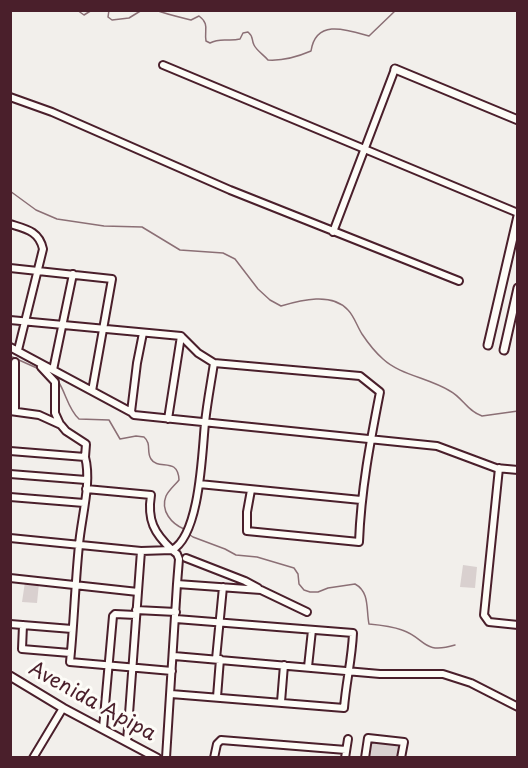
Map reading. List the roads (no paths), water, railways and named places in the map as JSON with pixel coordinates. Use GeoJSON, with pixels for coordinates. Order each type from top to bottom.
{"type":"FeatureCollection","features":[{"type":"Feature","properties":{"kind":"street"},"geometry":{"type":"LineString","coordinates":[[163,65],[518,214],[488,345]]}},
{"type":"Feature","properties":{"kind":"street"},"geometry":{"type":"LineString","coordinates":[[333,232],[395,69],[518,120]]}},
{"type":"Feature","properties":{"kind":"street"},"geometry":{"type":"LineString","coordinates":[[10,97],[52,112],[230,190],[459,282]]}},
{"type":"Feature","properties":{"kind":"street"},"geometry":{"type":"LineString","coordinates":[[10,224],[32,230],[39,238],[43,249],[18,350]]}},
{"type":"Feature","properties":{"kind":"street"},"geometry":{"type":"LineString","coordinates":[[10,268],[112,279],[92,392]]}},
{"type":"Feature","properties":{"kind":"street"},"geometry":{"type":"LineString","coordinates":[[53,370],[73,274]]}},
{"type":"Feature","properties":{"kind":"street"},"geometry":{"type":"LineString","coordinates":[[504,350],[518,288]]}},
{"type":"Feature","properties":{"kind":"street"},"geometry":{"type":"LineString","coordinates":[[10,320],[182,336],[198,353],[214,363],[360,376],[380,392],[370,438],[361,500],[359,542],[248,531],[247,512],[251,490]]}},
{"type":"Feature","properties":{"kind":"street"},"geometry":{"type":"LineString","coordinates":[[131,412],[136,363],[143,333]]}},
{"type":"Feature","properties":{"kind":"street"},"geometry":{"type":"LineString","coordinates":[[168,419],[182,336]]}},
{"type":"Feature","properties":{"kind":"street"},"geometry":{"type":"LineString","coordinates":[[10,346],[134,415],[437,446],[448,452],[499,468],[518,470]]}},
{"type":"Feature","properties":{"kind":"street"},"geometry":{"type":"LineString","coordinates":[[33,359],[54,379],[55,413],[61,425],[66,432],[86,444],[86,489],[79,544],[70,662],[172,671]]}},
{"type":"Feature","properties":{"kind":"street"},"geometry":{"type":"LineString","coordinates":[[15,362],[13,411],[35,413],[61,425]]}},
{"type":"Feature","properties":{"kind":"street"},"geometry":{"type":"LineString","coordinates":[[10,538],[141,551],[172,550],[182,543],[199,483],[214,363]]}},
{"type":"Feature","properties":{"kind":"street"},"geometry":{"type":"LineString","coordinates":[[10,450],[85,457]]}},
{"type":"Feature","properties":{"kind":"street"},"geometry":{"type":"LineString","coordinates":[[499,468],[484,615],[489,622],[518,625]]}},
{"type":"Feature","properties":{"kind":"street"},"geometry":{"type":"LineString","coordinates":[[10,474],[86,480]]}},
{"type":"Feature","properties":{"kind":"street"},"geometry":{"type":"LineString","coordinates":[[199,483],[361,500]]}},
{"type":"Feature","properties":{"kind":"street"},"geometry":{"type":"LineString","coordinates":[[86,489],[151,495],[150,519],[162,541],[177,554],[179,559],[166,758]]}},
{"type":"Feature","properties":{"kind":"street"},"geometry":{"type":"LineString","coordinates":[[10,497],[84,503]]}},
{"type":"Feature","properties":{"kind":"street"},"geometry":{"type":"LineString","coordinates":[[127,741],[141,551]]}},
{"type":"Feature","properties":{"kind":"street"},"geometry":{"type":"LineString","coordinates":[[186,558],[244,581],[307,612]]}},
{"type":"Feature","properties":{"kind":"street"},"geometry":{"type":"LineString","coordinates":[[10,578],[138,592]]}},
{"type":"Feature","properties":{"kind":"street"},"geometry":{"type":"LineString","coordinates":[[177,584],[261,590]]}},
{"type":"Feature","properties":{"kind":"street"},"geometry":{"type":"LineString","coordinates":[[217,697],[218,622],[223,587]]}},
{"type":"Feature","properties":{"kind":"street"},"geometry":{"type":"LineString","coordinates":[[104,729],[113,614],[136,612],[176,615],[218,622],[352,633],[352,658],[347,671],[344,708],[171,694]]}},
{"type":"Feature","properties":{"kind":"street"},"geometry":{"type":"LineString","coordinates":[[10,624],[72,629]]}},
{"type":"Feature","properties":{"kind":"street"},"geometry":{"type":"LineString","coordinates":[[23,625],[21,649],[70,653]]}},
{"type":"Feature","properties":{"kind":"street"},"geometry":{"type":"LineString","coordinates":[[308,667],[312,630]]}},
{"type":"Feature","properties":{"kind":"street"},"geometry":{"type":"LineString","coordinates":[[174,656],[380,674],[443,674],[471,683],[518,707]]}},
{"type":"Feature","properties":{"kind":"street"},"geometry":{"type":"LineString","coordinates":[[281,702],[284,665]]}},
{"type":"Feature","properties":{"kind":"street","name":"Avenida Apipa"},"geometry":{"type":"LineString","coordinates":[[10,676],[63,708],[157,758]]}},
{"type":"Feature","properties":{"kind":"street"},"geometry":{"type":"LineString","coordinates":[[33,758],[63,708]]}},
{"type":"Feature","properties":{"kind":"street"},"geometry":{"type":"LineString","coordinates":[[365,758],[368,738],[404,742],[401,758]]}},
{"type":"Feature","properties":{"kind":"street"},"geometry":{"type":"LineString","coordinates":[[214,758],[217,744],[221,740],[346,754],[348,739]]}},
{"type":"Feature","properties":{"kind":"waterway"},"geometry":{"type":"LineString","coordinates":[[77,10],[84,15],[92,10]]}},
{"type":"Feature","properties":{"kind":"waterway"},"geometry":{"type":"LineString","coordinates":[[109,10],[108,17],[112,20],[129,18],[142,10]]}},
{"type":"Feature","properties":{"kind":"waterway"},"geometry":{"type":"LineString","coordinates":[[155,10],[191,20],[199,16],[206,25],[206,41],[210,43],[218,40],[240,39],[243,33],[248,32],[254,45],[268,60],[290,58],[311,51],[314,41],[326,30],[343,29],[369,36],[396,10]]}},
{"type":"Feature","properties":{"kind":"waterway"},"geometry":{"type":"LineString","coordinates":[[10,191],[36,210],[57,219],[104,226],[142,227],[180,250],[223,253],[235,259],[258,289],[281,306],[316,299],[341,304],[350,312],[374,350],[398,369],[450,391],[482,416],[518,411]]}},
{"type":"Feature","properties":{"kind":"waterway"},"geometry":{"type":"LineString","coordinates":[[10,356],[39,369]]}},
{"type":"Feature","properties":{"kind":"waterway"},"geometry":{"type":"LineString","coordinates":[[58,381],[72,411],[79,419],[109,420],[120,439],[144,437],[148,442],[151,459],[158,464],[175,468],[179,480],[166,496],[165,507],[171,520],[184,529]]}},
{"type":"Feature","properties":{"kind":"waterway"},"geometry":{"type":"LineString","coordinates":[[187,533],[236,555],[257,557],[294,568],[298,574],[299,584],[304,590],[310,592],[355,584],[360,587],[365,596],[369,624],[410,633],[430,647],[444,648],[455,645]]}}]}
